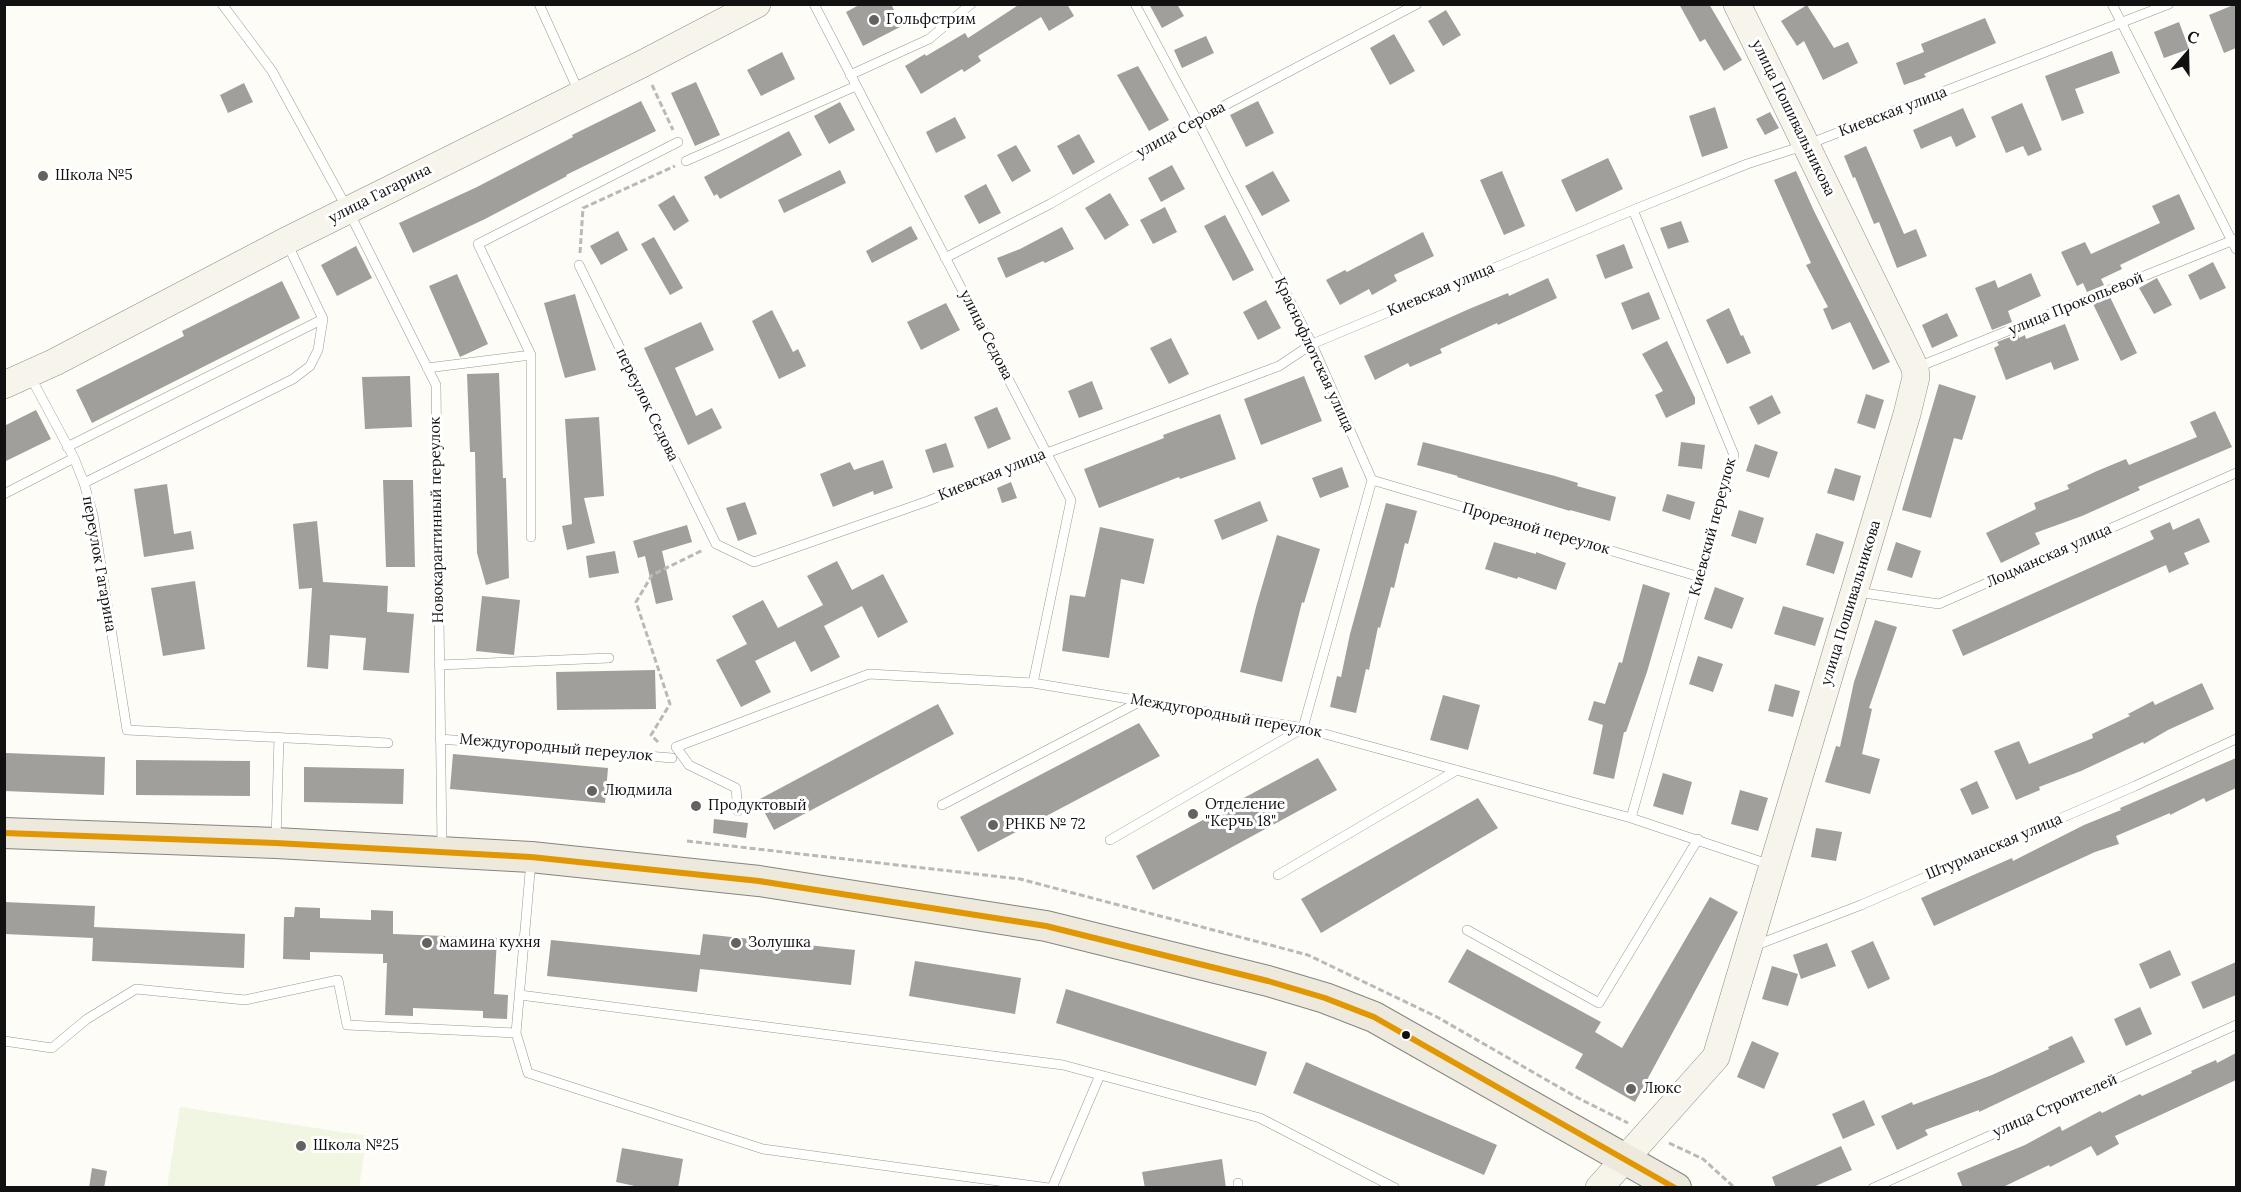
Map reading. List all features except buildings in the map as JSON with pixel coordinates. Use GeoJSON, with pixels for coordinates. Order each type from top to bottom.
{"type":"FeatureCollection","features":[{"type":"Feature","properties":{"kind":"main road","name":"улица Гагарина"},"geometry":{"type":"LineString","coordinates":[[17,379],[757,4]]}},
{"type":"Feature","properties":{"kind":"main road","name":"улица Пошивальникова"},"geometry":{"type":"LineString","coordinates":[[1599,1188],[1716,1057],[1907,414],[1916,377],[1915,368],[1737,4]]}},
{"type":"Feature","properties":{"kind":"main road"},"geometry":{"type":"LineString","coordinates":[[4,833],[276,843],[531,857],[759,881],[1046,926],[1268,981],[1325,998],[1374,1017],[1676,1188]]}},
{"type":"Feature","properties":{"kind":"lane","name":"Новокарантинный переулок"},"geometry":{"type":"LineString","coordinates":[[222,4],[272,71],[348,210],[436,385],[442,852]]}},
{"type":"Feature","properties":{"kind":"lane"},"geometry":{"type":"LineString","coordinates":[[539,4],[580,94]]}},
{"type":"Feature","properties":{"kind":"lane","name":"улица Седова"},"geometry":{"type":"LineString","coordinates":[[814,4],[1071,500],[1033,683]]}},
{"type":"Feature","properties":{"kind":"lane"},"geometry":{"type":"LineString","coordinates":[[850,75],[929,39],[971,4]]}},
{"type":"Feature","properties":{"kind":"lane","name":"Краснофлотская улица"},"geometry":{"type":"LineString","coordinates":[[1135,4],[1312,344],[1372,480]]}},
{"type":"Feature","properties":{"kind":"lane","name":"улица Серова"},"geometry":{"type":"LineString","coordinates":[[945,258],[1050,204],[1197,120],[1417,4]]}},
{"type":"Feature","properties":{"kind":"lane"},"geometry":{"type":"LineString","coordinates":[[2112,4],[2235,243]]}},
{"type":"Feature","properties":{"kind":"lane","name":"Киевская улица"},"geometry":{"type":"LineString","coordinates":[[716,544],[754,562],[928,501],[1047,453],[1279,366],[1312,344],[1747,164],[1806,145],[2169,4]]}},
{"type":"Feature","properties":{"kind":"lane"},"geometry":{"type":"LineString","coordinates":[[686,161],[856,86]]}},
{"type":"Feature","properties":{"kind":"lane"},"geometry":{"type":"LineString","coordinates":[[531,537],[531,354],[478,244],[678,142]]}},
{"type":"Feature","properties":{"kind":"lane","name":"Киевский переулок"},"geometry":{"type":"LineString","coordinates":[[1631,818],[1734,455],[1633,210]]}},
{"type":"Feature","properties":{"kind":"lane"},"geometry":{"type":"LineString","coordinates":[[84,483],[294,379],[310,366],[318,350],[323,319],[286,241]]}},
{"type":"Feature","properties":{"kind":"lane","name":"улица Прокопьевой"},"geometry":{"type":"LineString","coordinates":[[1915,368],[2235,243]]}},
{"type":"Feature","properties":{"kind":"lane","name":"переулок Седова"},"geometry":{"type":"LineString","coordinates":[[579,265],[716,544]]}},
{"type":"Feature","properties":{"kind":"lane"},"geometry":{"type":"LineString","coordinates":[[67,447],[323,319]]}},
{"type":"Feature","properties":{"kind":"lane"},"geometry":{"type":"LineString","coordinates":[[427,368],[531,354]]}},
{"type":"Feature","properties":{"kind":"lane","name":"переулок Гагарина"},"geometry":{"type":"LineString","coordinates":[[17,379],[67,447],[84,483],[93,515],[127,730],[279,737]]}},
{"type":"Feature","properties":{"kind":"lane"},"geometry":{"type":"LineString","coordinates":[[4,494],[74,458]]}},
{"type":"Feature","properties":{"kind":"lane","name":"Лоцманская улица"},"geometry":{"type":"LineString","coordinates":[[1854,591],[1939,604],[2236,473]]}},
{"type":"Feature","properties":{"kind":"lane"},"geometry":{"type":"LineString","coordinates":[[1110,840],[1303,728],[1372,480]]}},
{"type":"Feature","properties":{"kind":"lane","name":"Прорезной переулок"},"geometry":{"type":"LineString","coordinates":[[1372,480],[1700,577]]}},
{"type":"Feature","properties":{"kind":"lane"},"geometry":{"type":"LineString","coordinates":[[439,665],[609,658]]}},
{"type":"Feature","properties":{"kind":"lane","name":"Междугородный переулок"},"geometry":{"type":"LineString","coordinates":[[738,811],[736,788],[689,765],[676,747],[869,674],[1033,683],[1303,728],[1631,818],[1773,866]]}},
{"type":"Feature","properties":{"kind":"lane"},"geometry":{"type":"LineString","coordinates":[[942,805],[1141,701]]}},
{"type":"Feature","properties":{"kind":"lane"},"geometry":{"type":"LineString","coordinates":[[276,843],[279,737],[388,743]]}},
{"type":"Feature","properties":{"kind":"lane","name":"Междугородный переулок"},"geometry":{"type":"LineString","coordinates":[[440,739],[672,758]]}},
{"type":"Feature","properties":{"kind":"lane","name":"Штурманская улица"},"geometry":{"type":"LineString","coordinates":[[1749,948],[1861,905],[2135,786],[2236,739]]}},
{"type":"Feature","properties":{"kind":"lane"},"geometry":{"type":"LineString","coordinates":[[1278,875],[1457,770]]}},
{"type":"Feature","properties":{"kind":"lane"},"geometry":{"type":"LineString","coordinates":[[1467,930],[1599,1003],[1698,839]]}},
{"type":"Feature","properties":{"kind":"lane"},"geometry":{"type":"LineString","coordinates":[[531,857],[516,1033],[528,1073],[763,1149],[1003,1185],[1051,1188],[1100,1075]]}},
{"type":"Feature","properties":{"kind":"lane"},"geometry":{"type":"LineString","coordinates":[[4,1041],[52,1048],[87,1019],[136,989],[245,1000],[338,980],[347,1025],[516,1033]]}},
{"type":"Feature","properties":{"kind":"lane"},"geometry":{"type":"LineString","coordinates":[[520,995],[1063,1065],[1260,1118],[1395,1188]]}},
{"type":"Feature","properties":{"kind":"lane","name":"улица Строителей"},"geometry":{"type":"LineString","coordinates":[[1873,1188],[2236,1025]]}},
{"type":"Feature","properties":{"kind":"path"},"geometry":{"type":"LineString","coordinates":[[672,758],[651,735],[670,704],[636,602],[652,575],[716,544]]}},
{"type":"Feature","properties":{"kind":"green space"},"geometry":{"type":"Polygon","coordinates":[[[180,1107],[367,1136],[359,1187],[167,1187],[180,1107]]]}},
{"type":"Feature","properties":{"kind":"transit line"},"geometry":{"type":"LineString","coordinates":[[4,833],[276,843],[531,857],[759,881],[1046,926],[1268,981],[1325,998],[1374,1017],[1675,1188]]}},
{"type":"Feature","properties":{"kind":"place","name":"Гольфстрим"},"geometry":{"type":"Point","coordinates":[874,20]}},
{"type":"Feature","properties":{"kind":"place","name":"Школа №5"},"geometry":{"type":"Point","coordinates":[43,176]}},
{"type":"Feature","properties":{"kind":"place","name":"Людмила"},"geometry":{"type":"Point","coordinates":[592,791]}},
{"type":"Feature","properties":{"kind":"place","name":"Продуктовый"},"geometry":{"type":"Point","coordinates":[696,806]}},
{"type":"Feature","properties":{"kind":"place","name":"Отделение \"Керчь 18\""},"geometry":{"type":"Point","coordinates":[1193,814]}},
{"type":"Feature","properties":{"kind":"place","name":"РНКБ № 72"},"geometry":{"type":"Point","coordinates":[993,825]}},
{"type":"Feature","properties":{"kind":"place","name":"мамина кухня"},"geometry":{"type":"Point","coordinates":[427,943]}},
{"type":"Feature","properties":{"kind":"place","name":"Золушка"},"geometry":{"type":"Point","coordinates":[736,943]}},
{"type":"Feature","properties":{"kind":"place","name":"Люкс"},"geometry":{"type":"Point","coordinates":[1631,1089]}},
{"type":"Feature","properties":{"kind":"place","name":"Школа №25"},"geometry":{"type":"Point","coordinates":[301,1146]}}]}
